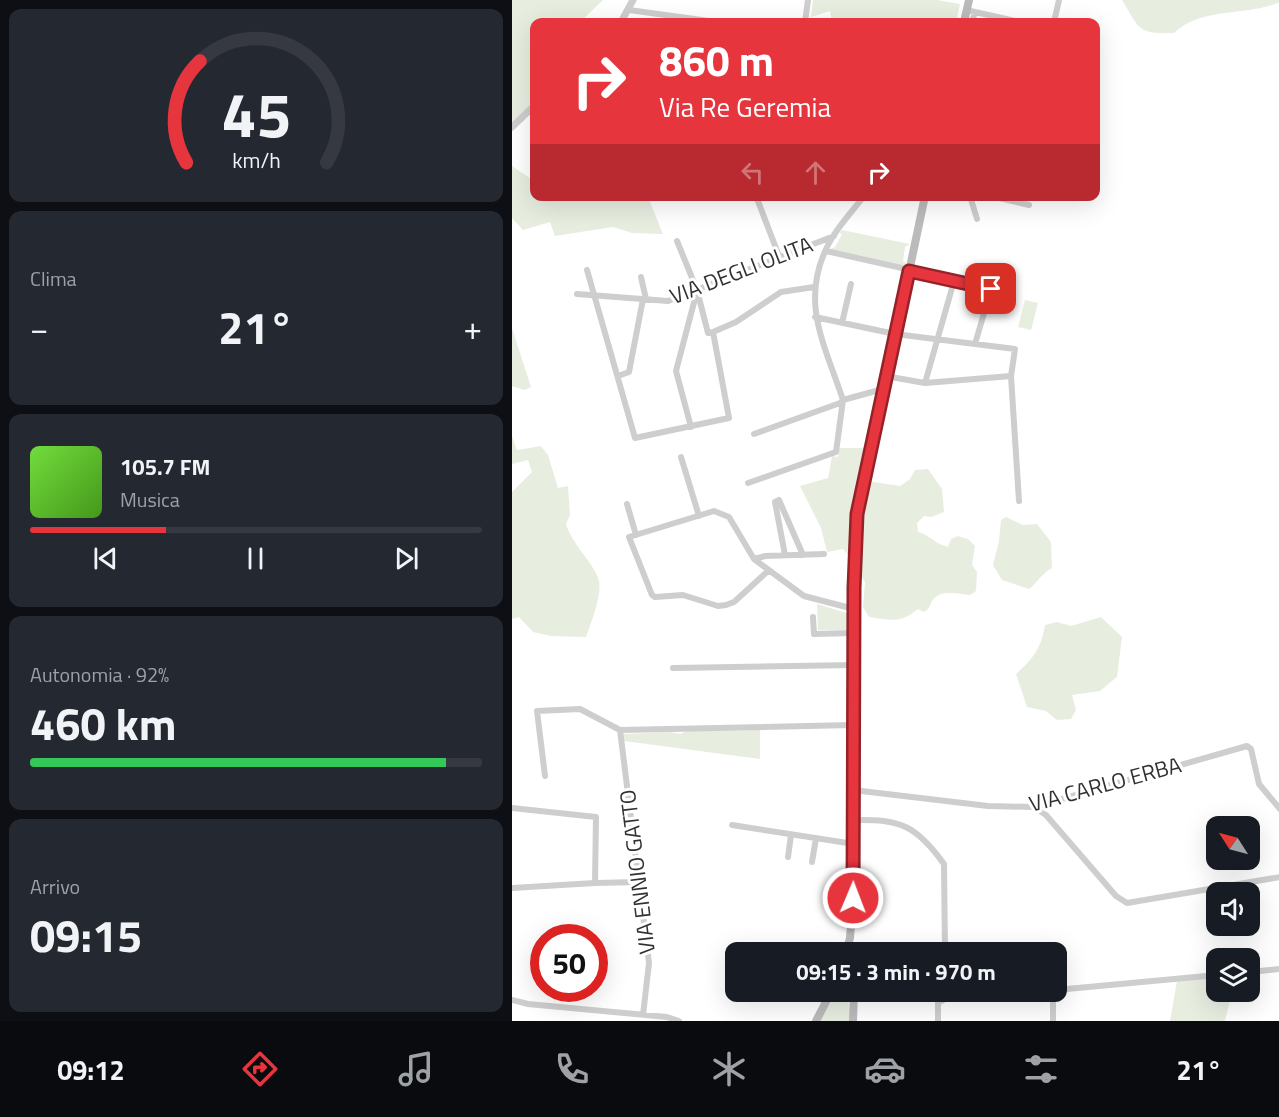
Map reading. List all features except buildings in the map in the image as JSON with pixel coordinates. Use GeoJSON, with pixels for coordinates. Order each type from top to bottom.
{"type":"FeatureCollection","features":[{"type":"Feature","properties":{"kind":"main road"},"geometry":{"type":"LineString","coordinates":[[967,18],[971,11],[969,0]]}},
{"type":"Feature","properties":{"kind":"main road"},"geometry":{"type":"LineString","coordinates":[[851,942],[854,844],[854,609],[857,514],[924,201]]}},
{"type":"Feature","properties":{"kind":"main road"},"geometry":{"type":"LineString","coordinates":[[849,942],[850,938]]}},
{"type":"Feature","properties":{"kind":"main road"},"geometry":{"type":"LineString","coordinates":[[816,1021],[826,1002]]}},
{"type":"Feature","properties":{"kind":"main road"},"geometry":{"type":"LineString","coordinates":[[852,1002],[853,1021]]}},
{"type":"Feature","properties":{"kind":"street"},"geometry":{"type":"LineString","coordinates":[[623,18],[633,0]]}},
{"type":"Feature","properties":{"kind":"street"},"geometry":{"type":"LineString","coordinates":[[806,18],[808,0]]}},
{"type":"Feature","properties":{"kind":"street"},"geometry":{"type":"LineString","coordinates":[[1055,18],[1059,0]]}},
{"type":"Feature","properties":{"kind":"street"},"geometry":{"type":"LineString","coordinates":[[629,10],[690,18]]}},
{"type":"Feature","properties":{"kind":"street"},"geometry":{"type":"LineString","coordinates":[[972,18],[971,11],[1002,18]]}},
{"type":"Feature","properties":{"kind":"street"},"geometry":{"type":"LineString","coordinates":[[512,127],[530,110]]}},
{"type":"Feature","properties":{"kind":"street"},"geometry":{"type":"LineString","coordinates":[[758,201],[779,256]]}},
{"type":"Feature","properties":{"kind":"street"},"geometry":{"type":"LineString","coordinates":[[748,483],[836,452],[842,400],[815,317],[814,287],[819,265],[834,236],[860,201]]}},
{"type":"Feature","properties":{"kind":"street"},"geometry":{"type":"LineString","coordinates":[[972,201],[977,219]]}},
{"type":"Feature","properties":{"kind":"street"},"geometry":{"type":"LineString","coordinates":[[1012,201],[1029,205]]}},
{"type":"Feature","properties":{"kind":"street","name":"VIA DEGLI OLITA"},"geometry":{"type":"LineString","coordinates":[[577,294],[668,301],[834,236]]}},
{"type":"Feature","properties":{"kind":"street"},"geometry":{"type":"LineString","coordinates":[[677,241],[697,290],[708,333],[736,322],[781,292],[814,287]]}},
{"type":"Feature","properties":{"kind":"street"},"geometry":{"type":"LineString","coordinates":[[826,251],[1000,291]]}},
{"type":"Feature","properties":{"kind":"street"},"geometry":{"type":"LineString","coordinates":[[587,270],[635,438],[729,418],[713,332]]}},
{"type":"Feature","properties":{"kind":"street"},"geometry":{"type":"LineString","coordinates":[[618,376],[629,372],[645,299],[641,277]]}},
{"type":"Feature","properties":{"kind":"street"},"geometry":{"type":"LineString","coordinates":[[925,383],[954,280]]}},
{"type":"Feature","properties":{"kind":"street"},"geometry":{"type":"LineString","coordinates":[[842,322],[851,284]]}},
{"type":"Feature","properties":{"kind":"street"},"geometry":{"type":"LineString","coordinates":[[975,344],[991,289]]}},
{"type":"Feature","properties":{"kind":"street"},"geometry":{"type":"LineString","coordinates":[[691,427],[676,371],[697,290]]}},
{"type":"Feature","properties":{"kind":"street"},"geometry":{"type":"LineString","coordinates":[[815,317],[895,334],[1015,349],[1011,376],[1019,501]]}},
{"type":"Feature","properties":{"kind":"street"},"geometry":{"type":"LineString","coordinates":[[885,376],[925,383],[1011,376]]}},
{"type":"Feature","properties":{"kind":"street"},"geometry":{"type":"LineString","coordinates":[[754,434],[840,403],[842,400],[882,389]]}},
{"type":"Feature","properties":{"kind":"street"},"geometry":{"type":"LineString","coordinates":[[680,457],[699,516]]}},
{"type":"Feature","properties":{"kind":"street"},"geometry":{"type":"LineString","coordinates":[[785,555],[775,502],[779,500],[803,555]]}},
{"type":"Feature","properties":{"kind":"street"},"geometry":{"type":"LineString","coordinates":[[628,504],[636,535]]}},
{"type":"Feature","properties":{"kind":"street"},"geometry":{"type":"LineString","coordinates":[[769,570],[734,602],[726,605],[718,606],[683,595],[655,597],[652,595],[629,537],[714,511],[729,517],[754,559],[769,570],[804,597],[854,609]]}},
{"type":"Feature","properties":{"kind":"street"},"geometry":{"type":"LineString","coordinates":[[754,559],[824,554]]}},
{"type":"Feature","properties":{"kind":"street"},"geometry":{"type":"LineString","coordinates":[[814,617],[814,634],[854,633]]}},
{"type":"Feature","properties":{"kind":"street"},"geometry":{"type":"LineString","coordinates":[[673,668],[854,665]]}},
{"type":"Feature","properties":{"kind":"street"},"geometry":{"type":"LineString","coordinates":[[545,776],[537,711],[580,709],[620,730],[853,725]]}},
{"type":"Feature","properties":{"kind":"street","name":"VIA ENNIO GATTO"},"geometry":{"type":"LineString","coordinates":[[620,730],[648,963],[643,1015]]}},
{"type":"Feature","properties":{"kind":"street","name":"VIA CARLO ERBA"},"geometry":{"type":"LineString","coordinates":[[853,789],[988,806],[1034,807],[1247,746],[1251,749],[1259,784],[1280,809]]}},
{"type":"Feature","properties":{"kind":"street"},"geometry":{"type":"LineString","coordinates":[[1034,807],[1046,815],[1116,896],[1127,903],[1280,877]]}},
{"type":"Feature","properties":{"kind":"street"},"geometry":{"type":"LineString","coordinates":[[512,808],[596,817],[594,883]]}},
{"type":"Feature","properties":{"kind":"street"},"geometry":{"type":"LineString","coordinates":[[854,820],[889,820],[904,825],[917,834],[944,864],[945,942]]}},
{"type":"Feature","properties":{"kind":"street"},"geometry":{"type":"LineString","coordinates":[[732,825],[854,844]]}},
{"type":"Feature","properties":{"kind":"street"},"geometry":{"type":"LineString","coordinates":[[788,857],[791,835]]}},
{"type":"Feature","properties":{"kind":"street"},"geometry":{"type":"LineString","coordinates":[[812,862],[816,838]]}},
{"type":"Feature","properties":{"kind":"street"},"geometry":{"type":"LineString","coordinates":[[512,888],[639,882]]}},
{"type":"Feature","properties":{"kind":"street"},"geometry":{"type":"LineString","coordinates":[[1260,971],[1280,969]]}},
{"type":"Feature","properties":{"kind":"street"},"geometry":{"type":"LineString","coordinates":[[1067,990],[1206,976]]}},
{"type":"Feature","properties":{"kind":"street"},"geometry":{"type":"LineString","coordinates":[[512,1000],[528,1004],[675,1018],[679,1021]]}},
{"type":"Feature","properties":{"kind":"street"},"geometry":{"type":"LineString","coordinates":[[938,1020],[939,1002]]}},
{"type":"Feature","properties":{"kind":"street"},"geometry":{"type":"LineString","coordinates":[[1052,1021],[1054,1002]]}},
{"type":"Feature","properties":{"kind":"shaded area"},"geometry":{"type":"Polygon","coordinates":[[[512,0],[603,0],[584,18],[530,18],[530,106],[512,124],[512,0]]]}},
{"type":"Feature","properties":{"kind":"shaded area"},"geometry":{"type":"Polygon","coordinates":[[[813,0],[937,0],[960,4],[957,18],[831,18],[830,11],[811,17],[813,0]]]}},
{"type":"Feature","properties":{"kind":"shaded area"},"geometry":{"type":"Polygon","coordinates":[[[1122,0],[1279,0],[1280,2],[1267,7],[1211,15],[1185,25],[1174,33],[1162,33],[1141,28],[1122,0]]]}},
{"type":"Feature","properties":{"kind":"shaded area"},"geometry":{"type":"Polygon","coordinates":[[[512,166],[530,178],[530,201],[650,201],[663,234],[632,233],[613,227],[555,236],[550,222],[523,230],[512,218],[512,166]]]}},
{"type":"Feature","properties":{"kind":"shaded area"},"geometry":{"type":"Polygon","coordinates":[[[842,230],[910,244],[905,247],[903,261],[906,263],[905,266],[830,249],[835,247],[842,230]]]}},
{"type":"Feature","properties":{"kind":"shaded area"},"geometry":{"type":"Polygon","coordinates":[[[1025,300],[1038,303],[1031,330],[1018,327],[1025,300]]]}},
{"type":"Feature","properties":{"kind":"shaded area"},"geometry":{"type":"Polygon","coordinates":[[[512,328],[531,387],[524,390],[512,386],[512,328]]]}},
{"type":"Feature","properties":{"kind":"shaded area"},"geometry":{"type":"Polygon","coordinates":[[[512,436],[517,450],[541,446],[548,455],[558,488],[568,486],[570,515],[566,524],[573,539],[597,575],[600,587],[598,601],[586,637],[551,636],[533,632],[519,617],[512,619],[512,492],[532,472],[528,460],[512,464],[512,436]]]}},
{"type":"Feature","properties":{"kind":"shaded area"},"geometry":{"type":"Polygon","coordinates":[[[839,448],[864,448],[854,515],[851,516],[850,557],[843,549],[827,552],[821,528],[800,486],[828,478],[832,456],[838,457],[839,448]]]}},
{"type":"Feature","properties":{"kind":"shaded area"},"geometry":{"type":"Polygon","coordinates":[[[928,469],[942,489],[944,512],[931,517],[924,516],[917,523],[918,532],[948,547],[951,539],[958,536],[968,539],[975,546],[972,565],[977,572],[976,591],[970,595],[949,593],[940,595],[935,597],[926,611],[918,609],[900,619],[869,617],[863,607],[865,582],[858,573],[860,527],[867,481],[900,486],[910,479],[915,470],[928,469]]]}},
{"type":"Feature","properties":{"kind":"shaded area"},"geometry":{"type":"Polygon","coordinates":[[[1006,517],[1023,525],[1037,524],[1051,542],[1052,568],[1029,589],[1002,580],[993,565],[1001,520],[1006,517]]]}},
{"type":"Feature","properties":{"kind":"shaded area"},"geometry":{"type":"Polygon","coordinates":[[[817,604],[850,614],[849,630],[818,630],[817,604]]]}},
{"type":"Feature","properties":{"kind":"shaded area"},"geometry":{"type":"Polygon","coordinates":[[[1101,617],[1122,637],[1117,677],[1100,691],[1072,695],[1076,710],[1071,719],[1057,720],[1046,711],[1027,707],[1016,674],[1036,652],[1045,625],[1057,622],[1071,626],[1101,617]]]}},
{"type":"Feature","properties":{"kind":"shaded area"},"geometry":{"type":"Polygon","coordinates":[[[760,730],[760,759],[624,741],[623,734],[670,732],[680,734],[687,731],[760,730]]]}},
{"type":"Feature","properties":{"kind":"shaded area"},"geometry":{"type":"Polygon","coordinates":[[[1206,978],[1206,1002],[1230,1002],[1225,1021],[1170,1021],[1177,981],[1206,978]]]}},
{"type":"Feature","properties":{"kind":"shaded area"},"geometry":{"type":"Polygon","coordinates":[[[828,1002],[849,1002],[850,1021],[818,1021],[828,1002]]]}},
{"type":"Feature","properties":{"kind":"route"},"geometry":{"type":"LineString","coordinates":[[853,898],[854,588],[857,514],[893,338],[909,271],[991,289]]}}]}
